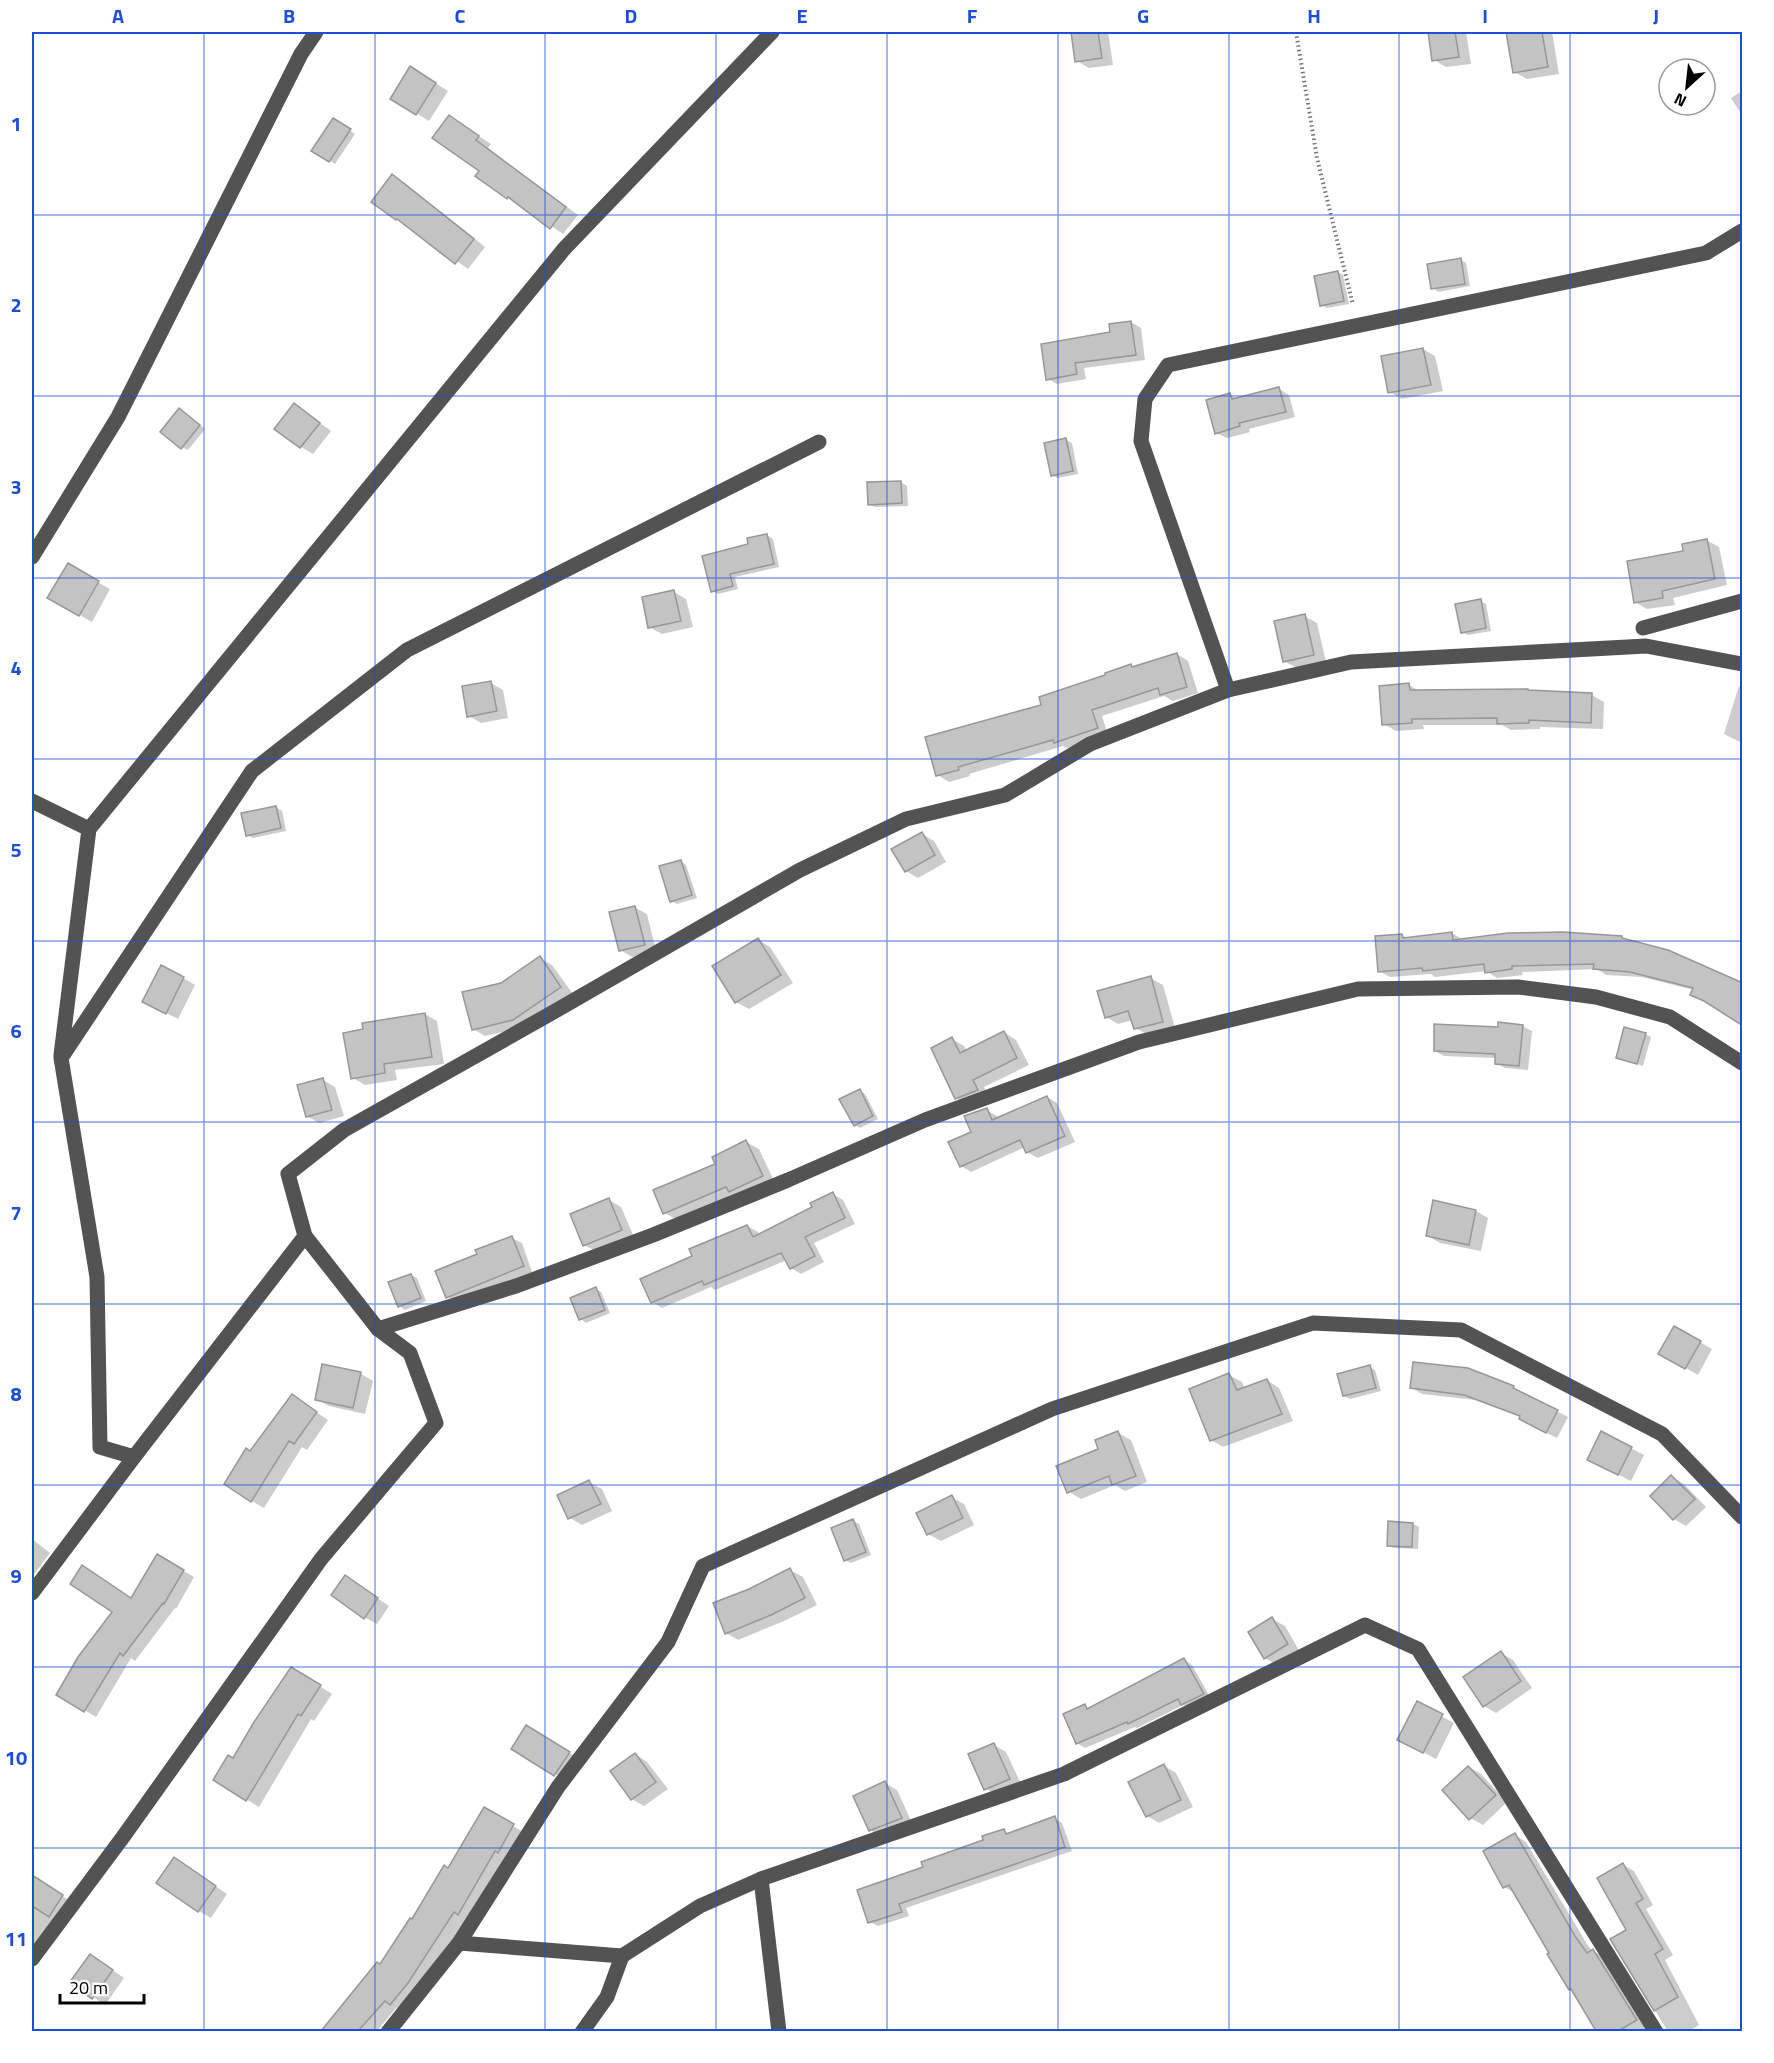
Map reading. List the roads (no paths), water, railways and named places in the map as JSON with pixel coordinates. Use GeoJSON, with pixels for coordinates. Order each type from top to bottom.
{"type":"FeatureCollection","features":[{"type":"Feature","properties":{"kind":"street"},"geometry":{"type":"LineString","coordinates":[[32,557],[118,417],[301,54],[315,32]]}},
{"type":"Feature","properties":{"kind":"street"},"geometry":{"type":"LineString","coordinates":[[134,1457],[100,1447],[97,1277],[61,1058],[89,829],[564,249],[772,32]]}},
{"type":"Feature","properties":{"kind":"street"},"geometry":{"type":"LineString","coordinates":[[1228,690],[1141,441],[1145,399],[1168,365],[1706,252],[1743,231]]}},
{"type":"Feature","properties":{"kind":"street"},"geometry":{"type":"LineString","coordinates":[[61,1058],[252,771],[408,650],[819,442]]}},
{"type":"Feature","properties":{"kind":"street"},"geometry":{"type":"LineString","coordinates":[[1643,628],[1743,601]]}},
{"type":"Feature","properties":{"kind":"street"},"geometry":{"type":"LineString","coordinates":[[32,1959],[123,1837],[321,1558],[436,1423],[410,1353],[378,1329],[305,1236],[288,1174],[344,1130],[800,870],[906,819],[1005,795],[1090,744],[1228,690],[1351,662],[1646,646],[1743,664]]}},
{"type":"Feature","properties":{"kind":"street"},"geometry":{"type":"LineString","coordinates":[[32,801],[89,829]]}},
{"type":"Feature","properties":{"kind":"street"},"geometry":{"type":"LineString","coordinates":[[378,1329],[516,1286],[653,1235],[788,1180],[925,1120],[1139,1042],[1358,989],[1518,987],[1596,997],[1670,1017],[1743,1063]]}},
{"type":"Feature","properties":{"kind":"street"},"geometry":{"type":"LineString","coordinates":[[32,1593],[305,1236]]}},
{"type":"Feature","properties":{"kind":"street"},"geometry":{"type":"LineString","coordinates":[[388,2031],[459,1943],[558,1787],[668,1642],[703,1566],[1063,1405],[1313,1323],[1461,1330],[1662,1434],[1743,1517]]}},
{"type":"Feature","properties":{"kind":"street"},"geometry":{"type":"LineString","coordinates":[[459,1943],[622,1956],[700,1906],[762,1880],[1064,1774],[1365,1625],[1418,1648],[1656,2031]]}},
{"type":"Feature","properties":{"kind":"street"},"geometry":{"type":"LineString","coordinates":[[762,1880],[779,2031]]}},
{"type":"Feature","properties":{"kind":"street"},"geometry":{"type":"LineString","coordinates":[[582,2031],[607,1997],[622,1956]]}}]}
